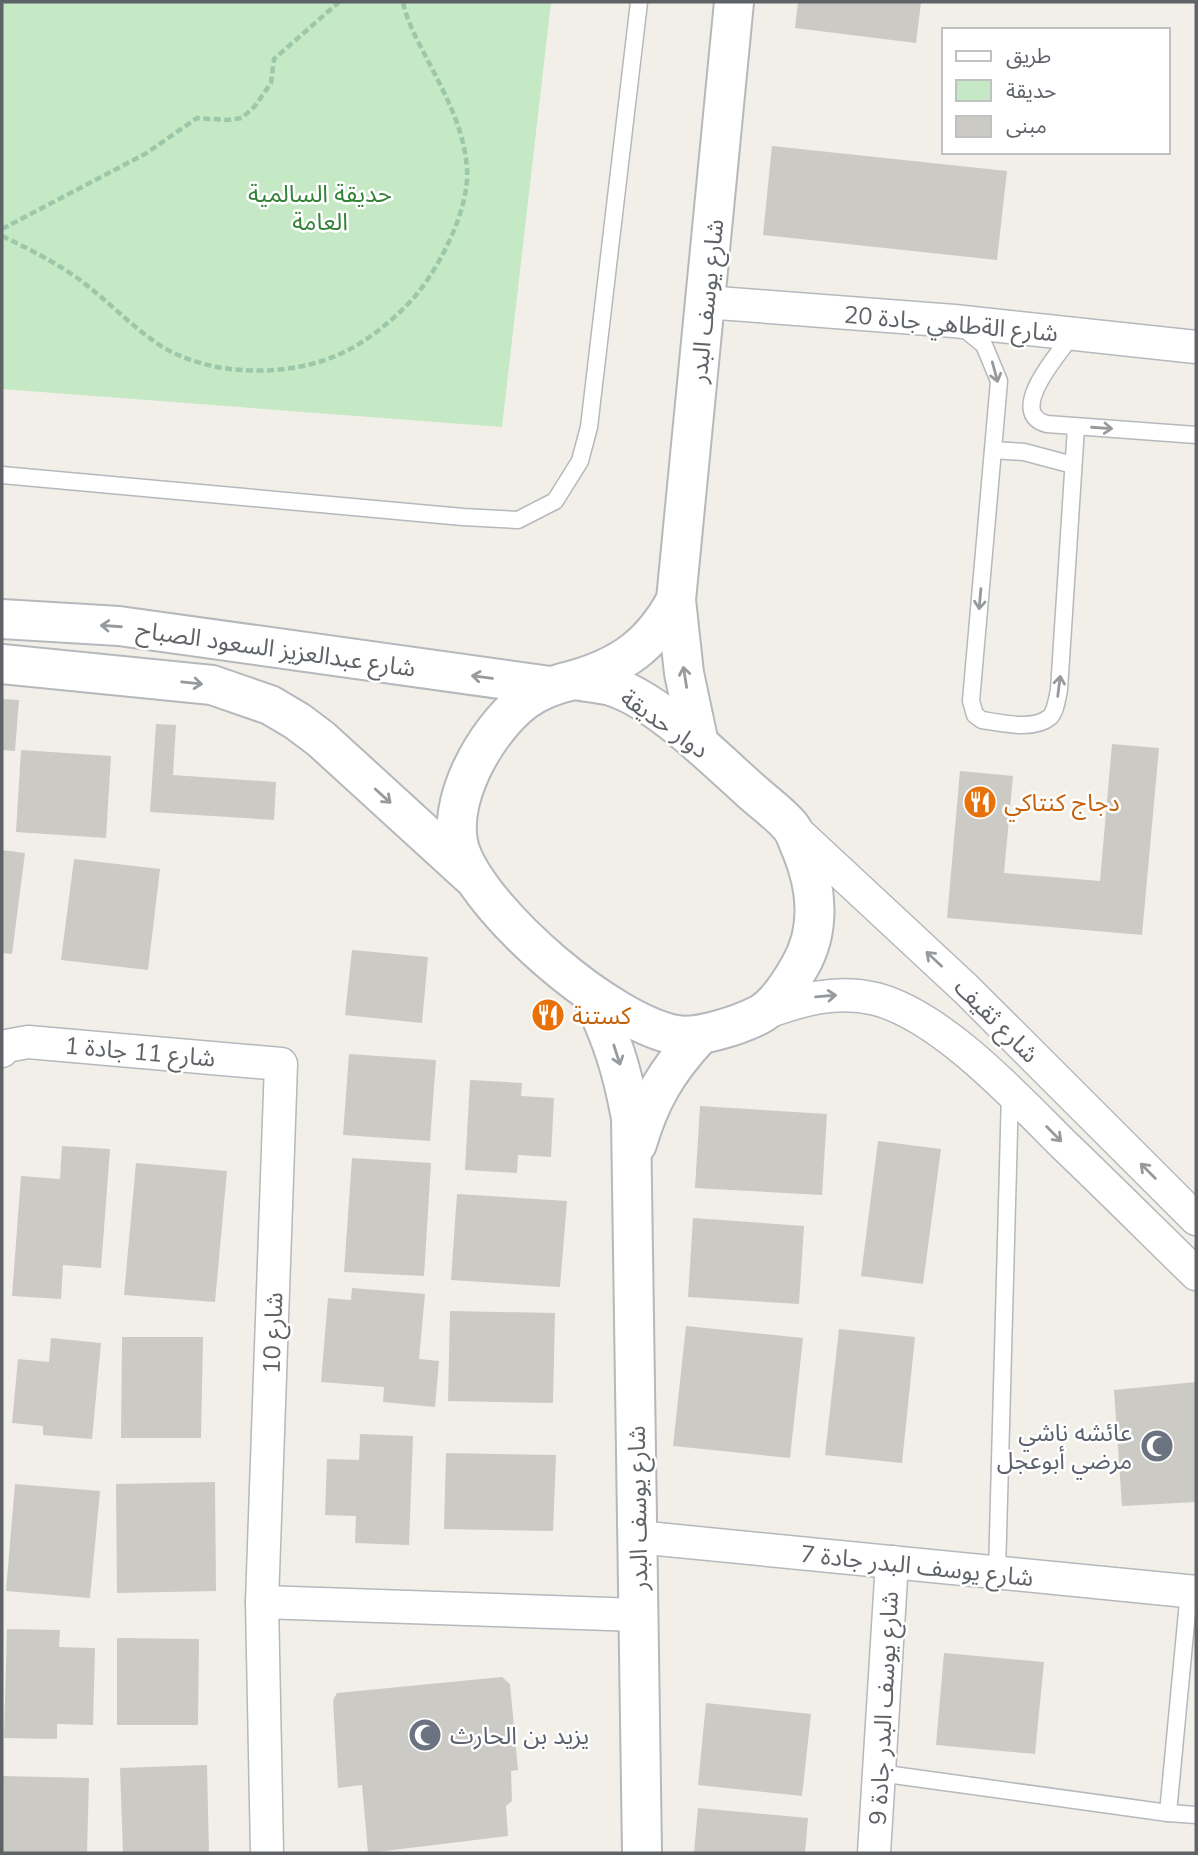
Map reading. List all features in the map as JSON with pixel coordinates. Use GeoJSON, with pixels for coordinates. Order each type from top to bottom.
{"type":"FeatureCollection","features":[{"type":"Feature","properties":{"kind":"street","name":"شارع يوسف البدر"},"geometry":{"type":"LineString","coordinates":[[699,744],[684,673],[676,600],[734,2]]}},
{"type":"Feature","properties":{"kind":"street","name":"شارع الةطاهي جادة 20"},"geometry":{"type":"LineString","coordinates":[[705,302],[954,321],[1196,347]]}},
{"type":"Feature","properties":{"kind":"street","name":"شارع يوسف البدر"},"geometry":{"type":"LineString","coordinates":[[562,683],[616,664],[635,652],[666,620],[676,600]]}},
{"type":"Feature","properties":{"kind":"street","name":"شارع عبدالعزيز السعود الصباح"},"geometry":{"type":"LineString","coordinates":[[2,619],[120,626],[562,683]]}},
{"type":"Feature","properties":{"kind":"street","name":"شارع عبدالعزيز السعود الصباح"},"geometry":{"type":"LineString","coordinates":[[2,664],[212,685],[270,705],[321,739],[475,880]]}},
{"type":"Feature","properties":{"kind":"street","name":"دوار حديقة"},"geometry":{"type":"LineString","coordinates":[[562,683],[612,687],[657,712],[699,744],[792,828],[810,871],[815,913],[812,937],[805,958],[795,975],[761,1014],[698,1037],[677,1036],[660,1031],[630,1018],[590,993],[512,924],[475,880],[460,851],[458,828],[462,798],[471,768],[490,734],[526,699],[562,683]]}},
{"type":"Feature","properties":{"kind":"street","name":"شارع ثقيف"},"geometry":{"type":"LineString","coordinates":[[792,828],[967,990],[1196,1219]]}},
{"type":"Feature","properties":{"kind":"street","name":"شارع يوسف البدر"},"geometry":{"type":"LineString","coordinates":[[590,993],[610,1032],[623,1074],[631,1118],[642,1853]]}},
{"type":"Feature","properties":{"kind":"street","name":"شارع ثقيف"},"geometry":{"type":"LineString","coordinates":[[761,1014],[804,999],[828,995],[874,999],[914,1013],[1010,1091],[1196,1274]]}},
{"type":"Feature","properties":{"kind":"street","name":"شارع يوسف البدر"},"geometry":{"type":"LineString","coordinates":[[632,1163],[654,1094],[674,1063],[698,1037]]}},
{"type":"Feature","properties":{"kind":"street","name":"شارع 11 جادة 1"},"geometry":{"type":"LineString","coordinates":[[2,1051],[6,1046],[29,1042],[281,1064]]}},
{"type":"Feature","properties":{"kind":"street","name":"شارع 10"},"geometry":{"type":"LineString","coordinates":[[267,1853],[262,1602],[281,1064]]}},
{"type":"Feature","properties":{"kind":"street","name":"شارع يوسف البدر جادة 7"},"geometry":{"type":"LineString","coordinates":[[637,1537],[1192,1592]]}},
{"type":"Feature","properties":{"kind":"street","name":"شارع يوسف البدر جادة 9"},"geometry":{"type":"LineString","coordinates":[[874,1853],[892,1562]]}},
{"type":"Feature","properties":{"kind":"street"},"geometry":{"type":"LineString","coordinates":[[262,1602],[638,1615]]}},
{"type":"Feature","properties":{"kind":"lane"},"geometry":{"type":"LineString","coordinates":[[2,475],[518,520],[555,501],[580,461],[589,427],[639,2]]}},
{"type":"Feature","properties":{"kind":"lane"},"geometry":{"type":"LineString","coordinates":[[954,321],[984,345],[999,381],[971,701],[975,715],[982,720],[1035,724],[1050,717],[1055,708],[1059,690],[1076,427]]}},
{"type":"Feature","properties":{"kind":"lane"},"geometry":{"type":"LineString","coordinates":[[1073,334],[1040,380],[1032,402],[1033,416],[1040,422],[1196,435]]}},
{"type":"Feature","properties":{"kind":"lane"},"geometry":{"type":"LineString","coordinates":[[993,450],[1024,452],[1073,464]]}},
{"type":"Feature","properties":{"kind":"lane"},"geometry":{"type":"LineString","coordinates":[[997,1573],[1010,1091]]}},
{"type":"Feature","properties":{"kind":"lane"},"geometry":{"type":"LineString","coordinates":[[1168,1813],[1192,1592]]}},
{"type":"Feature","properties":{"kind":"lane"},"geometry":{"type":"LineString","coordinates":[[879,1773],[1196,1815]]}},
{"type":"Feature","properties":{"kind":"path"},"geometry":{"type":"LineString","coordinates":[[2,229],[145,154],[197,118],[242,118],[255,106],[271,83],[274,59],[339,2]]}},
{"type":"Feature","properties":{"kind":"path"},"geometry":{"type":"LineString","coordinates":[[2,236],[76,278],[160,346],[205,365],[248,371],[289,369],[323,361],[355,346],[397,315],[415,297],[438,265],[464,199],[468,172],[464,138],[417,40],[403,2]]}},
{"type":"Feature","properties":{"kind":"green space","name":"حديقة السالمية العامة"},"geometry":{"type":"Polygon","coordinates":[[[2,2],[551,2],[502,427],[2,389],[2,2]]]}},
{"type":"Feature","properties":{"kind":"building"},"geometry":{"type":"Polygon","coordinates":[[[798,2],[921,2],[916,43],[795,28],[798,2]]]}},
{"type":"Feature","properties":{"kind":"building"},"geometry":{"type":"Polygon","coordinates":[[[772,146],[1007,171],[997,260],[763,235],[772,146]]]}},
{"type":"Feature","properties":{"kind":"building"},"geometry":{"type":"Polygon","coordinates":[[[2,699],[19,700],[15,751],[2,750],[2,699]]]}},
{"type":"Feature","properties":{"kind":"building"},"geometry":{"type":"Polygon","coordinates":[[[156,724],[176,725],[173,775],[276,782],[274,820],[150,812],[156,724]]]}},
{"type":"Feature","properties":{"kind":"building"},"geometry":{"type":"Polygon","coordinates":[[[1112,744],[1159,748],[1142,935],[947,918],[960,771],[1013,776],[1004,873],[1100,881],[1112,744]]]}},
{"type":"Feature","properties":{"kind":"building"},"geometry":{"type":"Polygon","coordinates":[[[21,750],[111,756],[106,838],[16,832],[21,750]]]}},
{"type":"Feature","properties":{"kind":"building"},"geometry":{"type":"Polygon","coordinates":[[[2,850],[25,853],[12,954],[2,953],[2,850]]]}},
{"type":"Feature","properties":{"kind":"building"},"geometry":{"type":"Polygon","coordinates":[[[74,859],[160,869],[148,970],[61,960],[74,859]]]}},
{"type":"Feature","properties":{"kind":"building"},"geometry":{"type":"Polygon","coordinates":[[[352,950],[428,957],[422,1023],[345,1015],[352,950]]]}},
{"type":"Feature","properties":{"kind":"building"},"geometry":{"type":"Polygon","coordinates":[[[349,1054],[436,1060],[430,1141],[343,1135],[349,1054]]]}},
{"type":"Feature","properties":{"kind":"building"},"geometry":{"type":"Polygon","coordinates":[[[470,1080],[522,1083],[521,1096],[554,1098],[551,1157],[518,1155],[517,1173],[465,1170],[470,1080]]]}},
{"type":"Feature","properties":{"kind":"building"},"geometry":{"type":"Polygon","coordinates":[[[700,1106],[827,1114],[822,1195],[695,1188],[700,1106]]]}},
{"type":"Feature","properties":{"kind":"building"},"geometry":{"type":"Polygon","coordinates":[[[878,1141],[941,1149],[923,1284],[861,1276],[878,1141]]]}},
{"type":"Feature","properties":{"kind":"building"},"geometry":{"type":"Polygon","coordinates":[[[62,1146],[110,1149],[101,1268],[63,1265],[61,1299],[12,1296],[21,1176],[60,1179],[62,1146]]]}},
{"type":"Feature","properties":{"kind":"building"},"geometry":{"type":"Polygon","coordinates":[[[352,1158],[431,1163],[424,1276],[344,1272],[352,1158]]]}},
{"type":"Feature","properties":{"kind":"building"},"geometry":{"type":"Polygon","coordinates":[[[136,1163],[227,1171],[215,1302],[124,1295],[136,1163]]]}},
{"type":"Feature","properties":{"kind":"building"},"geometry":{"type":"Polygon","coordinates":[[[457,1194],[567,1201],[560,1287],[451,1280],[457,1194]]]}},
{"type":"Feature","properties":{"kind":"building"},"geometry":{"type":"Polygon","coordinates":[[[693,1218],[804,1226],[799,1304],[688,1297],[693,1218]]]}},
{"type":"Feature","properties":{"kind":"building"},"geometry":{"type":"Polygon","coordinates":[[[352,1288],[425,1294],[419,1359],[439,1361],[435,1407],[383,1402],[384,1387],[321,1382],[328,1298],[351,1300],[352,1288]]]}},
{"type":"Feature","properties":{"kind":"building"},"geometry":{"type":"Polygon","coordinates":[[[450,1311],[555,1313],[553,1403],[448,1401],[450,1311]]]}},
{"type":"Feature","properties":{"kind":"building"},"geometry":{"type":"Polygon","coordinates":[[[686,1326],[803,1338],[790,1458],[673,1446],[686,1326]]]}},
{"type":"Feature","properties":{"kind":"building"},"geometry":{"type":"Polygon","coordinates":[[[839,1329],[915,1337],[902,1463],[825,1455],[839,1329]]]}},
{"type":"Feature","properties":{"kind":"building"},"geometry":{"type":"Polygon","coordinates":[[[122,1337],[203,1337],[201,1438],[121,1438],[122,1337]]]}},
{"type":"Feature","properties":{"kind":"building"},"geometry":{"type":"Polygon","coordinates":[[[51,1338],[101,1343],[92,1439],[43,1435],[43,1426],[12,1423],[18,1359],[49,1362],[51,1338]]]}},
{"type":"Feature","properties":{"kind":"building","name":"عائشه ناشي مرضي أبوعجل"},"geometry":{"type":"Polygon","coordinates":[[[1196,1382],[1196,1502],[1122,1506],[1114,1390],[1196,1382]]]}},
{"type":"Feature","properties":{"kind":"building"},"geometry":{"type":"Polygon","coordinates":[[[360,1434],[413,1436],[409,1545],[355,1543],[356,1516],[325,1515],[327,1459],[359,1460],[360,1434]]]}},
{"type":"Feature","properties":{"kind":"building"},"geometry":{"type":"Polygon","coordinates":[[[446,1453],[556,1455],[553,1531],[444,1529],[446,1453]]]}},
{"type":"Feature","properties":{"kind":"building"},"geometry":{"type":"Polygon","coordinates":[[[215,1482],[216,1591],[117,1593],[116,1484],[215,1482]]]}},
{"type":"Feature","properties":{"kind":"building"},"geometry":{"type":"Polygon","coordinates":[[[15,1484],[100,1491],[90,1598],[6,1591],[15,1484]]]}},
{"type":"Feature","properties":{"kind":"building"},"geometry":{"type":"Polygon","coordinates":[[[7,1629],[60,1630],[59,1647],[95,1648],[93,1725],[57,1724],[57,1739],[4,1738],[7,1629]]]}},
{"type":"Feature","properties":{"kind":"building"},"geometry":{"type":"Polygon","coordinates":[[[117,1638],[199,1639],[198,1725],[117,1725],[117,1638]]]}},
{"type":"Feature","properties":{"kind":"building"},"geometry":{"type":"Polygon","coordinates":[[[944,1653],[1044,1662],[1035,1754],[936,1745],[944,1653]]]}},
{"type":"Feature","properties":{"kind":"building","name":"يزيد بن الحارث"},"geometry":{"type":"Polygon","coordinates":[[[502,1677],[510,1684],[518,1770],[511,1771],[512,1801],[506,1806],[508,1836],[368,1853],[362,1785],[338,1788],[333,1700],[337,1693],[502,1677]]]}},
{"type":"Feature","properties":{"kind":"building"},"geometry":{"type":"Polygon","coordinates":[[[706,1703],[811,1714],[802,1796],[698,1785],[706,1703]]]}},
{"type":"Feature","properties":{"kind":"building"},"geometry":{"type":"Polygon","coordinates":[[[207,1765],[209,1853],[123,1853],[120,1768],[207,1765]]]}},
{"type":"Feature","properties":{"kind":"building"},"geometry":{"type":"Polygon","coordinates":[[[2,1776],[89,1778],[87,1853],[2,1853],[2,1776]]]}},
{"type":"Feature","properties":{"kind":"building"},"geometry":{"type":"Polygon","coordinates":[[[698,1808],[808,1818],[805,1853],[694,1853],[698,1808]]]}},
{"type":"Feature","properties":{"kind":"place","name":"دجاج كنتاكي"},"geometry":{"type":"Point","coordinates":[980,802]}},
{"type":"Feature","properties":{"kind":"place","name":"كستنة"},"geometry":{"type":"Point","coordinates":[548,1015]}},
{"type":"Feature","properties":{"kind":"place","name":"عائشه ناشي مرضي أبوعجل"},"geometry":{"type":"Point","coordinates":[1157,1446]}},
{"type":"Feature","properties":{"kind":"place","name":"يزيد بن الحارث"},"geometry":{"type":"Point","coordinates":[425,1735]}}]}
